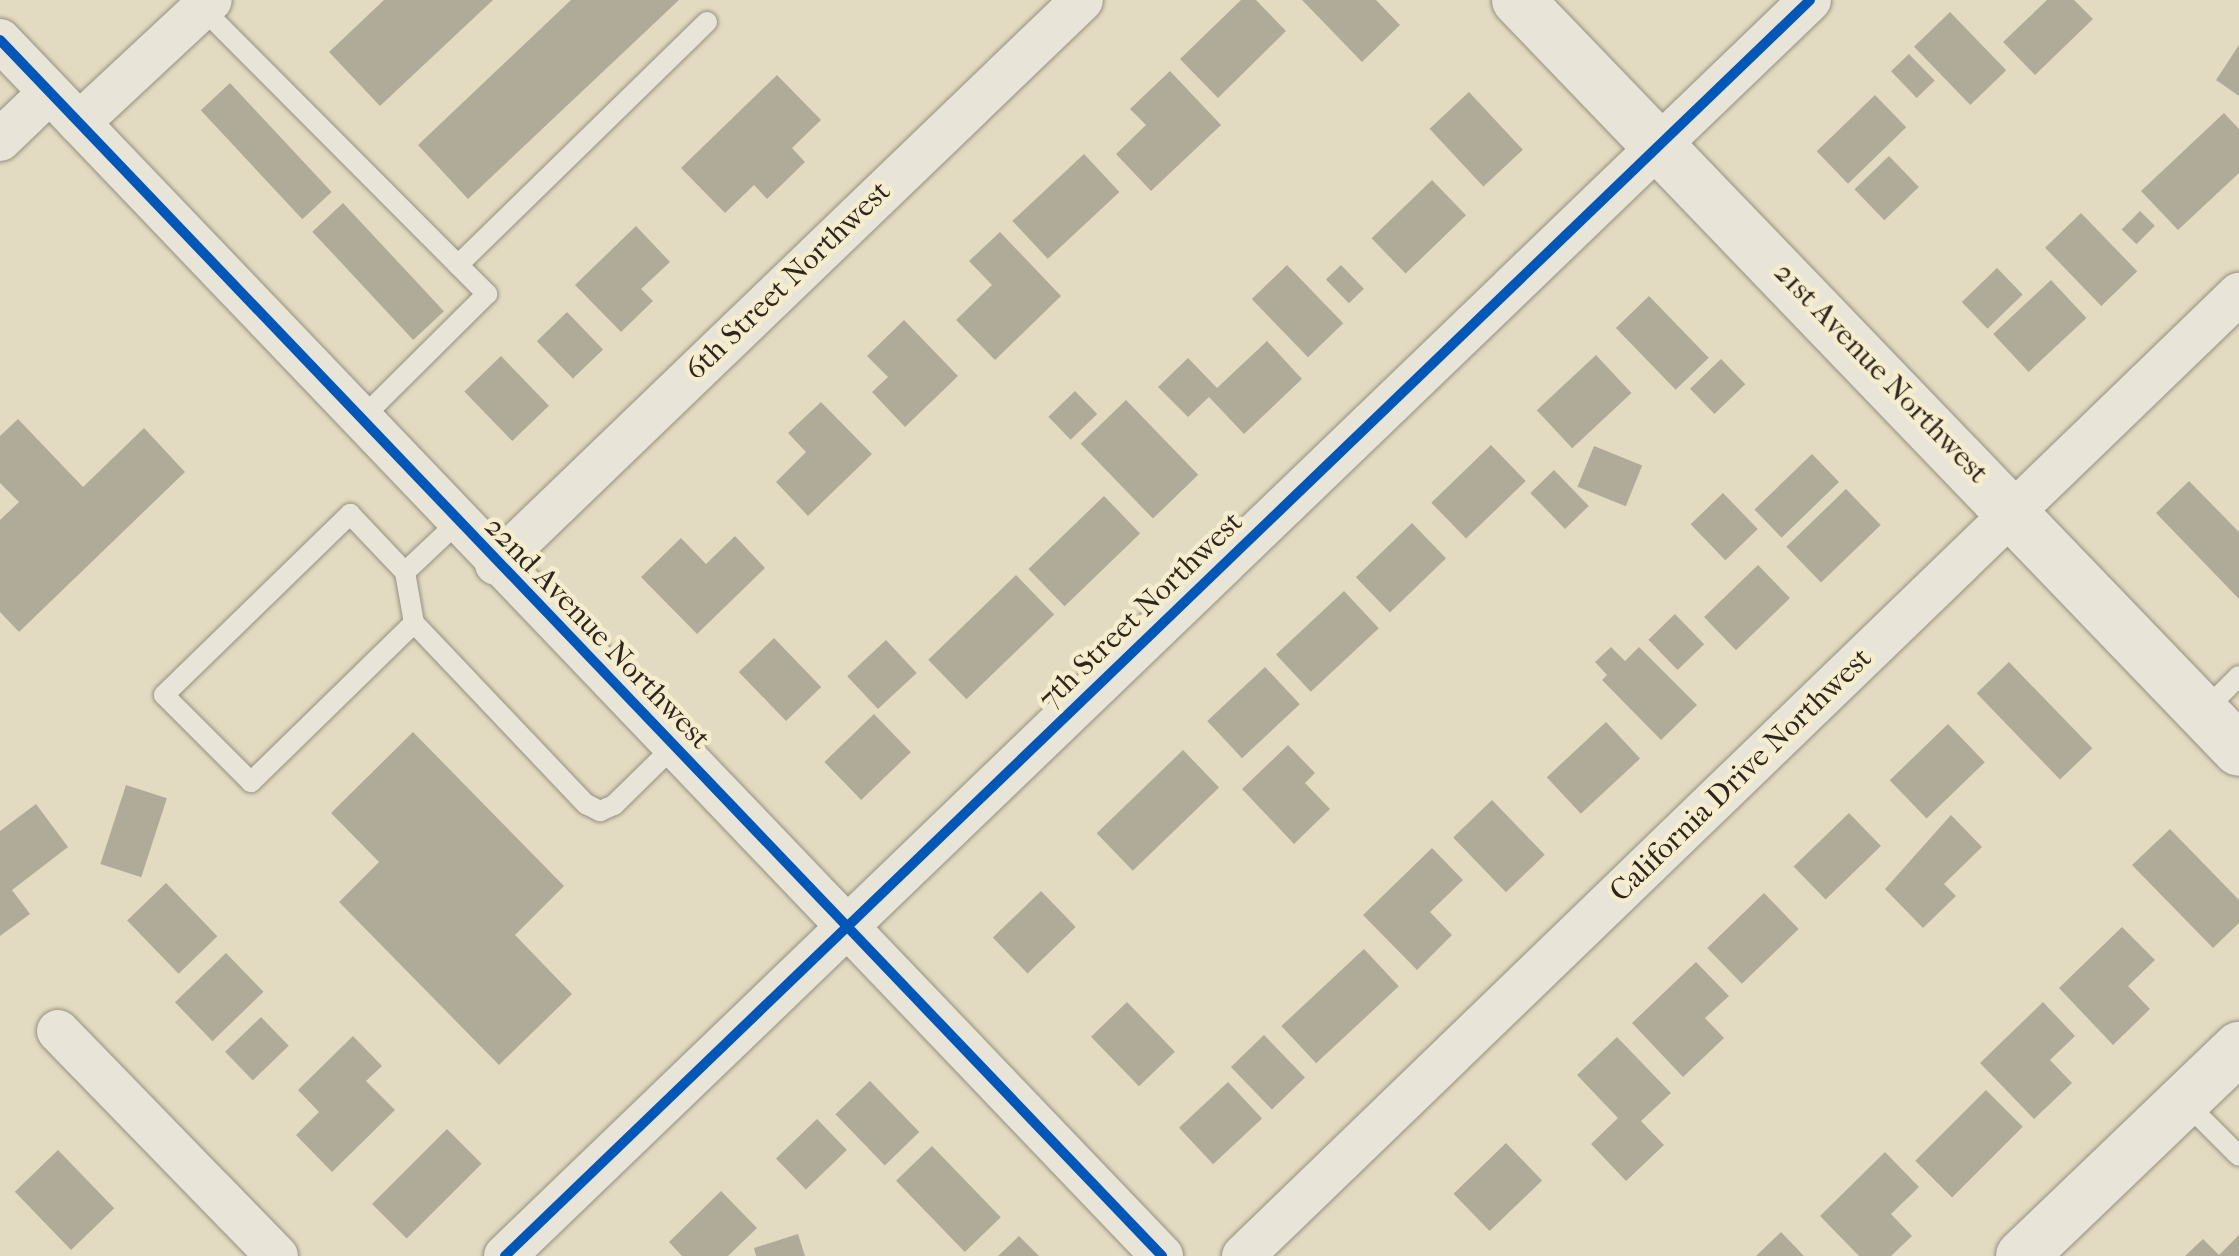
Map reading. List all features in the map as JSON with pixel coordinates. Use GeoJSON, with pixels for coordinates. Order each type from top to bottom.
{"type":"FeatureCollection","features":[{"type":"Feature","properties":{"kind":"street","name":"6th Street Northwest"},"geometry":{"type":"LineString","coordinates":[[496,564],[1082,0]]}},
{"type":"Feature","properties":{"kind":"street","name":"21st Avenue Northwest"},"geometry":{"type":"LineString","coordinates":[[1518,0],[2014,510],[2239,750]]}},
{"type":"Feature","properties":{"kind":"street","name":"7th Street Northwest"},"geometry":{"type":"LineString","coordinates":[[504,1256],[1810,0]]}},
{"type":"Feature","properties":{"kind":"street"},"geometry":{"type":"LineString","coordinates":[[80,123],[206,4]]}},
{"type":"Feature","properties":{"kind":"street","name":"22nd Avenue Northwest"},"geometry":{"type":"LineString","coordinates":[[0,40],[496,564],[1162,1256]]}},
{"type":"Feature","properties":{"kind":"street"},"geometry":{"type":"LineString","coordinates":[[0,140],[49,93]]}},
{"type":"Feature","properties":{"kind":"street","name":"California Drive Northwest"},"geometry":{"type":"LineString","coordinates":[[1242,1256],[2239,294]]}},
{"type":"Feature","properties":{"kind":"street"},"geometry":{"type":"LineString","coordinates":[[58,1031],[277,1256]]}},
{"type":"Feature","properties":{"kind":"street"},"geometry":{"type":"LineString","coordinates":[[2022,1256],[2239,1048]]}},
{"type":"Feature","properties":{"kind":"lane"},"geometry":{"type":"LineString","coordinates":[[206,4],[487,294],[360,421]]}},
{"type":"Feature","properties":{"kind":"lane"},"geometry":{"type":"LineString","coordinates":[[458,265],[707,22]]}},
{"type":"Feature","properties":{"kind":"lane"},"geometry":{"type":"LineString","coordinates":[[414,623],[251,782],[164,695],[350,514],[405,572],[414,623],[600,811],[673,747]]}},
{"type":"Feature","properties":{"kind":"lane"},"geometry":{"type":"LineString","coordinates":[[405,572],[457,523]]}},
{"type":"Feature","properties":{"kind":"lane"},"geometry":{"type":"LineString","coordinates":[[2203,712],[2239,676]]}},
{"type":"Feature","properties":{"kind":"lane"},"geometry":{"type":"LineString","coordinates":[[2184,1101],[2239,1156]]}},
{"type":"Feature","properties":{"kind":"building"},"geometry":{"type":"Polygon","coordinates":[[[384,0],[493,0],[380,106],[329,52],[384,0]]]}},
{"type":"Feature","properties":{"kind":"building"},"geometry":{"type":"Polygon","coordinates":[[[571,0],[679,0],[468,199],[418,145],[571,0]]]}},
{"type":"Feature","properties":{"kind":"building"},"geometry":{"type":"Polygon","coordinates":[[[1241,0],[1256,0],[1286,31],[1218,98],[1180,59],[1241,0]]]}},
{"type":"Feature","properties":{"kind":"building"},"geometry":{"type":"Polygon","coordinates":[[[1302,0],[1376,0],[1400,25],[1362,62],[1302,0]]]}},
{"type":"Feature","properties":{"kind":"building"},"geometry":{"type":"Polygon","coordinates":[[[2047,0],[2074,0],[2093,19],[2035,75],[2003,42],[2047,0]]]}},
{"type":"Feature","properties":{"kind":"building"},"geometry":{"type":"Polygon","coordinates":[[[1950,12],[2006,70],[1970,105],[1914,47],[1950,12]]]}},
{"type":"Feature","properties":{"kind":"building"},"geometry":{"type":"Polygon","coordinates":[[[2239,45],[2239,96],[2216,80],[2239,45]]]}},
{"type":"Feature","properties":{"kind":"building"},"geometry":{"type":"Polygon","coordinates":[[[1909,54],[1935,81],[1917,98],[1891,71],[1909,54]]]}},
{"type":"Feature","properties":{"kind":"building"},"geometry":{"type":"Polygon","coordinates":[[[1170,71],[1221,125],[1151,191],[1116,154],[1146,125],[1130,109],[1170,71]]]}},
{"type":"Feature","properties":{"kind":"building"},"geometry":{"type":"Polygon","coordinates":[[[777,75],[821,120],[792,148],[805,162],[767,199],[754,185],[725,213],[681,168],[777,75]]]}},
{"type":"Feature","properties":{"kind":"building"},"geometry":{"type":"Polygon","coordinates":[[[230,83],[332,192],[302,219],[201,110],[230,83]]]}},
{"type":"Feature","properties":{"kind":"building"},"geometry":{"type":"Polygon","coordinates":[[[1469,92],[1523,150],[1483,187],[1430,129],[1469,92]]]}},
{"type":"Feature","properties":{"kind":"building"},"geometry":{"type":"Polygon","coordinates":[[[1875,95],[1906,127],[1848,184],[1817,151],[1875,95]]]}},
{"type":"Feature","properties":{"kind":"building"},"geometry":{"type":"Polygon","coordinates":[[[2224,113],[2239,129],[2239,173],[2178,230],[2141,191],[2224,113]]]}},
{"type":"Feature","properties":{"kind":"building"},"geometry":{"type":"Polygon","coordinates":[[[1084,154],[1119,192],[1048,259],[1012,221],[1084,154]]]}},
{"type":"Feature","properties":{"kind":"building"},"geometry":{"type":"Polygon","coordinates":[[[1889,156],[1919,187],[1884,220],[1854,189],[1889,156]]]}},
{"type":"Feature","properties":{"kind":"building"},"geometry":{"type":"Polygon","coordinates":[[[1432,180],[1466,215],[1406,274],[1372,238],[1432,180]]]}},
{"type":"Feature","properties":{"kind":"building"},"geometry":{"type":"Polygon","coordinates":[[[343,203],[444,311],[413,340],[312,232],[343,203]]]}},
{"type":"Feature","properties":{"kind":"building"},"geometry":{"type":"Polygon","coordinates":[[[2140,211],[2155,226],[2136,244],[2122,229],[2140,211]]]}},
{"type":"Feature","properties":{"kind":"building"},"geometry":{"type":"Polygon","coordinates":[[[2081,213],[2137,271],[2101,306],[2045,248],[2081,213]]]}},
{"type":"Feature","properties":{"kind":"building"},"geometry":{"type":"Polygon","coordinates":[[[636,226],[670,262],[641,289],[653,301],[621,332],[575,285],[636,226]]]}},
{"type":"Feature","properties":{"kind":"building"},"geometry":{"type":"Polygon","coordinates":[[[1000,232],[1061,296],[995,360],[956,320],[992,285],[969,261],[1000,232]]]}},
{"type":"Feature","properties":{"kind":"building"},"geometry":{"type":"Polygon","coordinates":[[[1287,265],[1343,323],[1308,357],[1252,299],[1287,265]]]}},
{"type":"Feature","properties":{"kind":"building"},"geometry":{"type":"Polygon","coordinates":[[[1341,265],[1364,289],[1349,303],[1326,280],[1341,265]]]}},
{"type":"Feature","properties":{"kind":"building"},"geometry":{"type":"Polygon","coordinates":[[[1997,268],[2023,295],[1987,329],[1962,302],[1997,268]]]}},
{"type":"Feature","properties":{"kind":"building"},"geometry":{"type":"Polygon","coordinates":[[[2051,280],[2086,318],[2029,372],[1993,334],[2051,280]]]}},
{"type":"Feature","properties":{"kind":"building"},"geometry":{"type":"Polygon","coordinates":[[[1649,296],[1709,358],[1676,390],[1616,328],[1649,296]]]}},
{"type":"Feature","properties":{"kind":"building"},"geometry":{"type":"Polygon","coordinates":[[[567,312],[603,349],[573,379],[537,341],[567,312]]]}},
{"type":"Feature","properties":{"kind":"building"},"geometry":{"type":"Polygon","coordinates":[[[904,320],[958,376],[905,427],[872,392],[888,377],[867,356],[904,320]]]}},
{"type":"Feature","properties":{"kind":"building"},"geometry":{"type":"Polygon","coordinates":[[[1267,341],[1302,379],[1244,434],[1209,397],[1188,417],[1158,387],[1188,358],[1217,388],[1267,341]]]}},
{"type":"Feature","properties":{"kind":"building"},"geometry":{"type":"Polygon","coordinates":[[[1596,355],[1631,393],[1572,448],[1537,410],[1596,355]]]}},
{"type":"Feature","properties":{"kind":"building"},"geometry":{"type":"Polygon","coordinates":[[[501,356],[549,406],[512,441],[464,391],[501,356]]]}},
{"type":"Feature","properties":{"kind":"building"},"geometry":{"type":"Polygon","coordinates":[[[1721,359],[1745,384],[1714,414],[1690,389],[1721,359]]]}},
{"type":"Feature","properties":{"kind":"building"},"geometry":{"type":"Polygon","coordinates":[[[1075,391],[1097,414],[1071,440],[1048,417],[1075,391]]]}},
{"type":"Feature","properties":{"kind":"building"},"geometry":{"type":"Polygon","coordinates":[[[1126,400],[1198,475],[1153,519],[1081,444],[1126,400]]]}},
{"type":"Feature","properties":{"kind":"building"},"geometry":{"type":"Polygon","coordinates":[[[821,402],[872,454],[808,516],[776,482],[806,452],[788,433],[821,402]]]}},
{"type":"Feature","properties":{"kind":"building"},"geometry":{"type":"Polygon","coordinates":[[[18,419],[83,487],[144,428],[185,472],[19,632],[0,612],[0,520],[19,502],[0,483],[0,436],[18,419]]]}},
{"type":"Feature","properties":{"kind":"building"},"geometry":{"type":"Polygon","coordinates":[[[1491,445],[1526,481],[1466,539],[1431,503],[1491,445]]]}},
{"type":"Feature","properties":{"kind":"building"},"geometry":{"type":"Polygon","coordinates":[[[1594,446],[1642,465],[1626,506],[1578,487],[1594,446]]]}},
{"type":"Feature","properties":{"kind":"building"},"geometry":{"type":"Polygon","coordinates":[[[1812,454],[1839,482],[1782,538],[1754,510],[1812,454]]]}},
{"type":"Feature","properties":{"kind":"building"},"geometry":{"type":"Polygon","coordinates":[[[1554,470],[1589,506],[1565,529],[1530,493],[1554,470]]]}},
{"type":"Feature","properties":{"kind":"building"},"geometry":{"type":"Polygon","coordinates":[[[2189,481],[2239,532],[2239,599],[2156,513],[2189,481]]]}},
{"type":"Feature","properties":{"kind":"building"},"geometry":{"type":"Polygon","coordinates":[[[1846,489],[1881,525],[1821,583],[1786,547],[1846,489]]]}},
{"type":"Feature","properties":{"kind":"building"},"geometry":{"type":"Polygon","coordinates":[[[1723,493],[1758,529],[1725,560],[1691,524],[1723,493]]]}},
{"type":"Feature","properties":{"kind":"building"},"geometry":{"type":"Polygon","coordinates":[[[1104,496],[1140,533],[1065,606],[1028,569],[1104,496]]]}},
{"type":"Feature","properties":{"kind":"building"},"geometry":{"type":"Polygon","coordinates":[[[1412,523],[1446,558],[1390,612],[1356,577],[1412,523]]]}},
{"type":"Feature","properties":{"kind":"building"},"geometry":{"type":"Polygon","coordinates":[[[735,536],[765,568],[697,634],[641,577],[681,538],[706,564],[735,536]]]}},
{"type":"Feature","properties":{"kind":"building"},"geometry":{"type":"Polygon","coordinates":[[[1758,565],[1790,598],[1736,650],[1704,617],[1758,565]]]}},
{"type":"Feature","properties":{"kind":"building"},"geometry":{"type":"Polygon","coordinates":[[[1016,575],[1054,615],[966,699],[928,660],[1016,575]]]}},
{"type":"Feature","properties":{"kind":"building"},"geometry":{"type":"Polygon","coordinates":[[[1344,591],[1379,628],[1311,692],[1276,654],[1344,591]]]}},
{"type":"Feature","properties":{"kind":"building"},"geometry":{"type":"Polygon","coordinates":[[[1675,614],[1704,644],[1678,670],[1648,640],[1675,614]]]}},
{"type":"Feature","properties":{"kind":"building"},"geometry":{"type":"Polygon","coordinates":[[[774,638],[821,687],[786,721],[739,672],[774,638]]]}},
{"type":"Feature","properties":{"kind":"building"},"geometry":{"type":"Polygon","coordinates":[[[886,640],[917,673],[878,709],[847,676],[886,640]]]}},
{"type":"Feature","properties":{"kind":"building"},"geometry":{"type":"Polygon","coordinates":[[[1611,647],[1625,661],[1639,647],[1697,705],[1661,740],[1602,680],[1607,675],[1595,662],[1611,647]]]}},
{"type":"Feature","properties":{"kind":"building"},"geometry":{"type":"Polygon","coordinates":[[[2009,662],[2092,748],[2060,780],[1977,693],[2009,662]]]}},
{"type":"Feature","properties":{"kind":"building"},"geometry":{"type":"Polygon","coordinates":[[[1265,667],[1300,704],[1242,758],[1207,721],[1265,667]]]}},
{"type":"Feature","properties":{"kind":"building"},"geometry":{"type":"Polygon","coordinates":[[[874,714],[911,752],[861,800],[824,762],[874,714]]]}},
{"type":"Feature","properties":{"kind":"building"},"geometry":{"type":"Polygon","coordinates":[[[1606,722],[1640,759],[1581,814],[1547,777],[1606,722]]]}},
{"type":"Feature","properties":{"kind":"building"},"geometry":{"type":"Polygon","coordinates":[[[1948,724],[1985,762],[1927,818],[1890,780],[1948,724]]]}},
{"type":"Feature","properties":{"kind":"building"},"geometry":{"type":"Polygon","coordinates":[[[413,732],[564,886],[515,935],[572,994],[499,1065],[339,902],[379,862],[331,813],[413,732]]]}},
{"type":"Feature","properties":{"kind":"building"},"geometry":{"type":"Polygon","coordinates":[[[1288,745],[1315,773],[1305,783],[1330,809],[1294,844],[1242,789],[1288,745]]]}},
{"type":"Feature","properties":{"kind":"building"},"geometry":{"type":"Polygon","coordinates":[[[1183,750],[1219,787],[1133,871],[1097,833],[1183,750]]]}},
{"type":"Feature","properties":{"kind":"building"},"geometry":{"type":"Polygon","coordinates":[[[126,785],[167,798],[141,877],[100,864],[126,785]]]}},
{"type":"Feature","properties":{"kind":"building"},"geometry":{"type":"Polygon","coordinates":[[[1492,800],[1545,855],[1506,892],[1453,838],[1492,800]]]}},
{"type":"Feature","properties":{"kind":"building"},"geometry":{"type":"Polygon","coordinates":[[[36,804],[68,847],[12,890],[30,914],[0,936],[0,831],[36,804]]]}},
{"type":"Feature","properties":{"kind":"building"},"geometry":{"type":"Polygon","coordinates":[[[1849,813],[1881,846],[1826,900],[1794,866],[1849,813]]]}},
{"type":"Feature","properties":{"kind":"building"},"geometry":{"type":"Polygon","coordinates":[[[1951,815],[1982,847],[1944,884],[1956,896],[1923,928],[1885,889],[1951,815]]]}},
{"type":"Feature","properties":{"kind":"building"},"geometry":{"type":"Polygon","coordinates":[[[2170,829],[2239,900],[2239,923],[2213,948],[2132,865],[2170,829]]]}},
{"type":"Feature","properties":{"kind":"building"},"geometry":{"type":"Polygon","coordinates":[[[1432,848],[1463,880],[1430,912],[1452,935],[1417,970],[1363,915],[1432,848]]]}},
{"type":"Feature","properties":{"kind":"building"},"geometry":{"type":"Polygon","coordinates":[[[166,883],[217,936],[179,974],[127,921],[166,883]]]}},
{"type":"Feature","properties":{"kind":"building"},"geometry":{"type":"Polygon","coordinates":[[[1041,891],[1076,927],[1028,974],[993,938],[1041,891]]]}},
{"type":"Feature","properties":{"kind":"building"},"geometry":{"type":"Polygon","coordinates":[[[1764,893],[1799,929],[1742,984],[1707,948],[1764,893]]]}},
{"type":"Feature","properties":{"kind":"building"},"geometry":{"type":"Polygon","coordinates":[[[2122,927],[2155,960],[2128,986],[2150,1009],[2113,1045],[2059,988],[2122,927]]]}},
{"type":"Feature","properties":{"kind":"building"},"geometry":{"type":"Polygon","coordinates":[[[1364,949],[1399,986],[1316,1063],[1281,1026],[1364,949]]]}},
{"type":"Feature","properties":{"kind":"building"},"geometry":{"type":"Polygon","coordinates":[[[226,953],[264,992],[212,1041],[175,1002],[226,953]]]}},
{"type":"Feature","properties":{"kind":"building"},"geometry":{"type":"Polygon","coordinates":[[[1696,962],[1729,996],[1705,1018],[1724,1038],[1683,1077],[1632,1023],[1696,962]]]}},
{"type":"Feature","properties":{"kind":"building"},"geometry":{"type":"Polygon","coordinates":[[[1127,1002],[1175,1052],[1139,1086],[1091,1037],[1127,1002]]]}},
{"type":"Feature","properties":{"kind":"building"},"geometry":{"type":"Polygon","coordinates":[[[2043,1002],[2075,1036],[2050,1060],[2072,1083],[2034,1119],[1980,1063],[2043,1002]]]}},
{"type":"Feature","properties":{"kind":"building"},"geometry":{"type":"Polygon","coordinates":[[[261,1017],[289,1046],[253,1081],[225,1052],[261,1017]]]}},
{"type":"Feature","properties":{"kind":"building"},"geometry":{"type":"Polygon","coordinates":[[[1264,1035],[1305,1077],[1272,1109],[1231,1067],[1264,1035]]]}},
{"type":"Feature","properties":{"kind":"building"},"geometry":{"type":"Polygon","coordinates":[[[353,1036],[382,1066],[366,1081],[395,1110],[332,1172],[296,1135],[319,1112],[298,1090],[353,1036]]]}},
{"type":"Feature","properties":{"kind":"building"},"geometry":{"type":"Polygon","coordinates":[[[1617,1037],[1671,1093],[1641,1121],[1664,1145],[1626,1181],[1591,1144],[1618,1118],[1577,1075],[1617,1037]]]}},
{"type":"Feature","properties":{"kind":"building"},"geometry":{"type":"Polygon","coordinates":[[[870,1081],[919,1132],[885,1165],[835,1114],[870,1081]]]}},
{"type":"Feature","properties":{"kind":"building"},"geometry":{"type":"Polygon","coordinates":[[[1228,1082],[1262,1119],[1213,1164],[1179,1128],[1228,1082]]]}},
{"type":"Feature","properties":{"kind":"building"},"geometry":{"type":"Polygon","coordinates":[[[1986,1090],[2023,1127],[1952,1197],[1915,1161],[1986,1090]]]}},
{"type":"Feature","properties":{"kind":"building"},"geometry":{"type":"Polygon","coordinates":[[[817,1119],[847,1150],[806,1190],[776,1159],[817,1119]]]}},
{"type":"Feature","properties":{"kind":"building"},"geometry":{"type":"Polygon","coordinates":[[[447,1129],[482,1164],[407,1239],[372,1204],[447,1129]]]}},
{"type":"Feature","properties":{"kind":"building"},"geometry":{"type":"Polygon","coordinates":[[[1506,1143],[1542,1180],[1490,1231],[1453,1194],[1506,1143]]]}},
{"type":"Feature","properties":{"kind":"building"},"geometry":{"type":"Polygon","coordinates":[[[932,1146],[1001,1217],[965,1252],[896,1181],[932,1146]]]}},
{"type":"Feature","properties":{"kind":"building"},"geometry":{"type":"Polygon","coordinates":[[[58,1150],[114,1208],[71,1250],[15,1192],[58,1150]]]}},
{"type":"Feature","properties":{"kind":"building"},"geometry":{"type":"Polygon","coordinates":[[[1885,1152],[1919,1187],[1891,1214],[1912,1236],[1891,1256],[1859,1256],[1820,1216],[1885,1152]]]}},
{"type":"Feature","properties":{"kind":"building"},"geometry":{"type":"Polygon","coordinates":[[[721,1191],[757,1228],[728,1256],[682,1256],[669,1242],[721,1191]]]}},
{"type":"Feature","properties":{"kind":"building"},"geometry":{"type":"Polygon","coordinates":[[[1781,1232],[1804,1256],[1756,1256],[1781,1232]]]}},
{"type":"Feature","properties":{"kind":"building"},"geometry":{"type":"Polygon","coordinates":[[[798,1234],[805,1256],[756,1256],[754,1248],[798,1234]]]}},
{"type":"Feature","properties":{"kind":"building"},"geometry":{"type":"Polygon","coordinates":[[[2239,1235],[2239,1256],[2185,1256],[2203,1239],[2219,1255],[2239,1235]]]}},
{"type":"Feature","properties":{"kind":"building"},"geometry":{"type":"Polygon","coordinates":[[[1019,1236],[1039,1256],[998,1256],[1019,1236]]]}},
{"type":"Feature","properties":{"kind":"cycle path"},"geometry":{"type":"LineString","coordinates":[[505,1256],[1810,0]]}},
{"type":"Feature","properties":{"kind":"cycle path"},"geometry":{"type":"LineString","coordinates":[[0,40],[1162,1256]]}}]}
